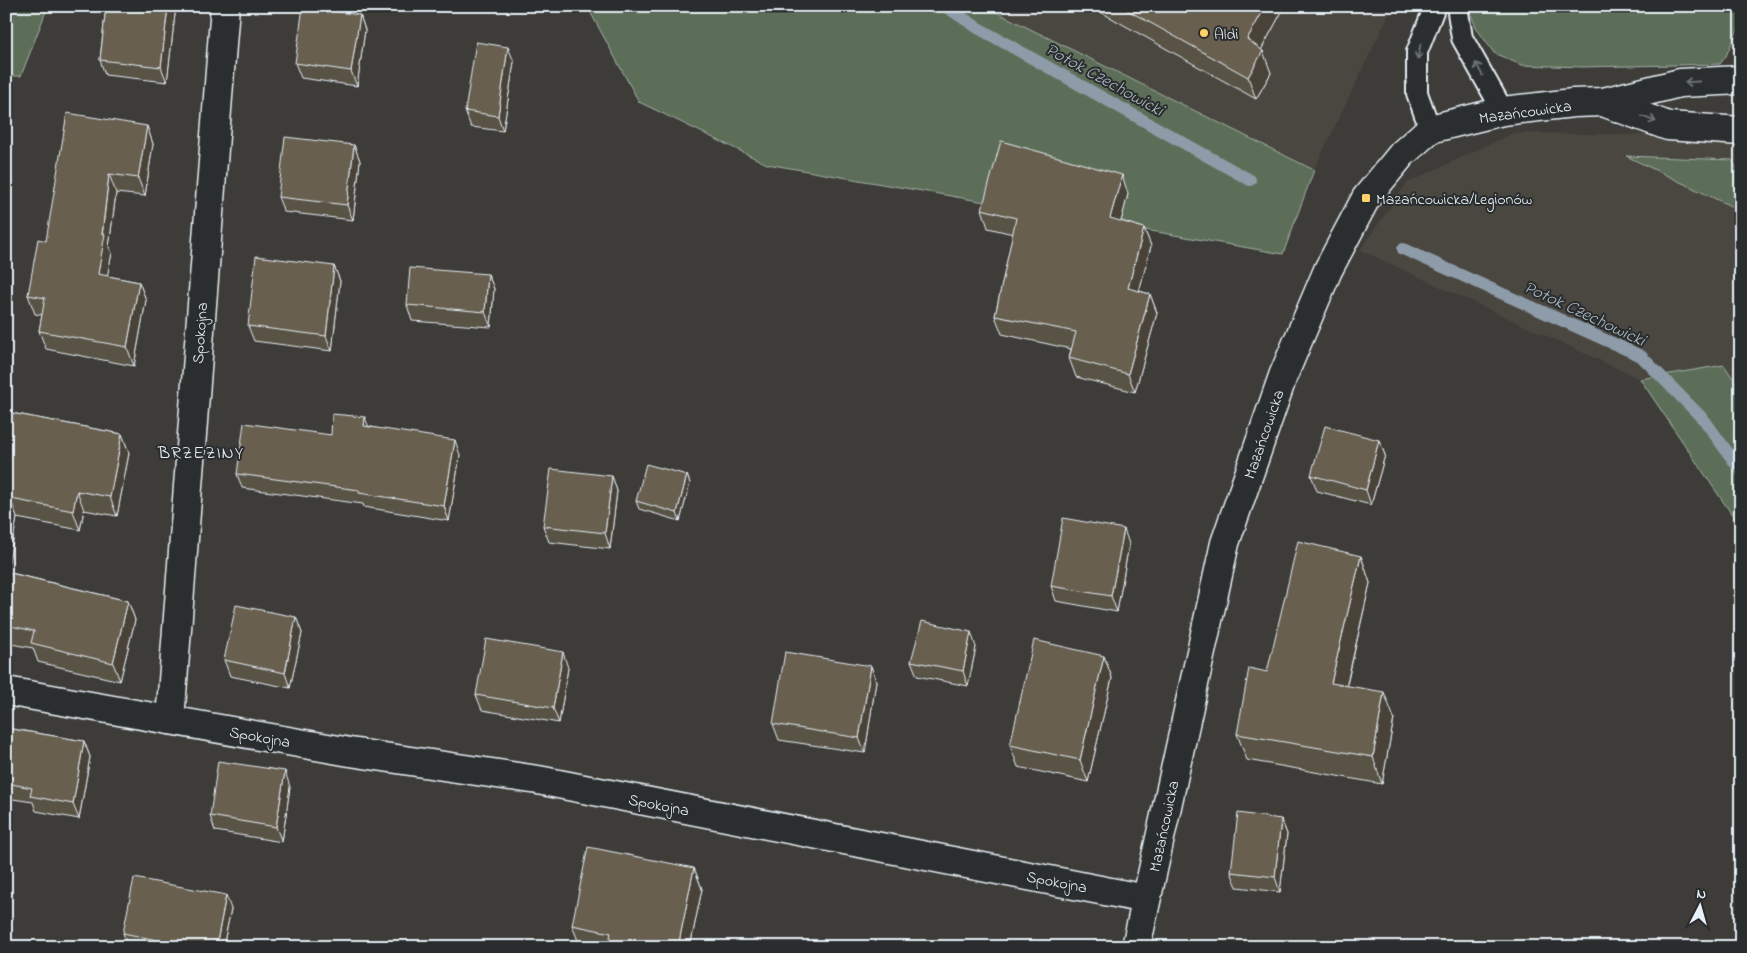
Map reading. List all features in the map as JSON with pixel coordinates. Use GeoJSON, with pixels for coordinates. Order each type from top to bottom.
{"type":"FeatureCollection","features":[{"type":"Feature","properties":{"kind":"street","name":"Spokojna"},"geometry":{"type":"LineString","coordinates":[[170,720],[225,6]]}},
{"type":"Feature","properties":{"kind":"street","name":"Mazańcowicka"},"geometry":{"type":"LineString","coordinates":[[1136,947],[1225,543],[1283,376],[1328,270],[1366,198],[1402,154],[1430,129],[1503,111],[1573,103],[1603,102],[1680,83],[1741,80]]}},
{"type":"Feature","properties":{"kind":"street","name":"Mazańcowicka"},"geometry":{"type":"LineString","coordinates":[[1603,102],[1668,126],[1741,131]]}},
{"type":"Feature","properties":{"kind":"street","name":"Spokojna"},"geometry":{"type":"LineString","coordinates":[[6,690],[350,752],[538,780],[1146,899]]}},
{"type":"Feature","properties":{"kind":"lane"},"geometry":{"type":"LineString","coordinates":[[1430,129],[1417,93],[1417,52],[1435,6]]}},
{"type":"Feature","properties":{"kind":"lane"},"geometry":{"type":"LineString","coordinates":[[1456,6],[1462,38],[1503,111]]}},
{"type":"Feature","properties":{"kind":"shaded area"},"geometry":{"type":"Polygon","coordinates":[[[984,6],[1393,6],[1314,170],[984,6]]]}},
{"type":"Feature","properties":{"kind":"shaded area"},"geometry":{"type":"Polygon","coordinates":[[[1513,133],[1658,135],[1741,143],[1741,390],[1724,365],[1640,379],[1360,250],[1407,183],[1513,133]]]}},
{"type":"Feature","properties":{"kind":"green space"},"geometry":{"type":"Polygon","coordinates":[[[6,6],[48,6],[21,76],[6,76],[6,6]]]}},
{"type":"Feature","properties":{"kind":"green space"},"geometry":{"type":"Polygon","coordinates":[[[587,6],[984,6],[1314,170],[1283,254],[767,164],[639,102],[587,6]]]}},
{"type":"Feature","properties":{"kind":"green space"},"geometry":{"type":"Polygon","coordinates":[[[1470,6],[1741,6],[1741,22],[1726,56],[1720,64],[1583,67],[1521,65],[1494,53],[1477,29],[1470,13],[1470,6]]]}},
{"type":"Feature","properties":{"kind":"green space"},"geometry":{"type":"Polygon","coordinates":[[[1626,156],[1732,160],[1741,176],[1741,211],[1626,156]]]}},
{"type":"Feature","properties":{"kind":"green space"},"geometry":{"type":"Polygon","coordinates":[[[1724,365],[1741,390],[1741,528],[1640,379],[1724,365]]]}},
{"type":"Feature","properties":{"kind":"building"},"geometry":{"type":"Polygon","coordinates":[[[106,6],[168,6],[161,67],[100,60],[106,6]]]}},
{"type":"Feature","properties":{"kind":"building"},"geometry":{"type":"Polygon","coordinates":[[[1120,6],[1266,6],[1247,39],[1263,51],[1248,77],[1120,6]]]}},
{"type":"Feature","properties":{"kind":"building"},"geometry":{"type":"Polygon","coordinates":[[[303,7],[360,15],[351,71],[295,63],[303,7]]]}},
{"type":"Feature","properties":{"kind":"building"},"geometry":{"type":"Polygon","coordinates":[[[476,42],[508,47],[498,116],[465,111],[476,42]]]}},
{"type":"Feature","properties":{"kind":"building"},"geometry":{"type":"Polygon","coordinates":[[[67,113],[147,126],[138,178],[109,174],[102,234],[105,234],[98,274],[139,282],[127,347],[39,331],[45,298],[28,295],[38,239],[46,241],[67,113]]]}},
{"type":"Feature","properties":{"kind":"building"},"geometry":{"type":"Polygon","coordinates":[[[285,137],[354,145],[347,205],[278,197],[285,137]]]}},
{"type":"Feature","properties":{"kind":"building"},"geometry":{"type":"Polygon","coordinates":[[[1001,141],[1122,175],[1110,218],[1144,228],[1128,288],[1150,294],[1128,374],[1069,358],[1076,332],[995,316],[1016,218],[982,209],[1001,141]]]}},
{"type":"Feature","properties":{"kind":"building"},"geometry":{"type":"Polygon","coordinates":[[[256,256],[334,266],[326,336],[248,326],[256,256]]]}},
{"type":"Feature","properties":{"kind":"building"},"geometry":{"type":"Polygon","coordinates":[[[410,268],[488,274],[485,312],[407,305],[410,268]]]}},
{"type":"Feature","properties":{"kind":"building"},"geometry":{"type":"Polygon","coordinates":[[[6,412],[122,434],[110,497],[77,491],[73,511],[11,499],[6,522],[6,412]]]}},
{"type":"Feature","properties":{"kind":"building"},"geometry":{"type":"Polygon","coordinates":[[[332,414],[365,417],[364,426],[455,440],[444,506],[359,493],[359,490],[237,474],[244,423],[331,435],[332,414]]]}},
{"type":"Feature","properties":{"kind":"building"},"geometry":{"type":"Polygon","coordinates":[[[1325,426],[1379,440],[1366,490],[1311,475],[1325,426]]]}},
{"type":"Feature","properties":{"kind":"building"},"geometry":{"type":"Polygon","coordinates":[[[646,464],[687,475],[677,513],[636,501],[646,464]]]}},
{"type":"Feature","properties":{"kind":"building"},"geometry":{"type":"Polygon","coordinates":[[[551,469],[612,476],[605,533],[543,526],[551,469]]]}},
{"type":"Feature","properties":{"kind":"building"},"geometry":{"type":"Polygon","coordinates":[[[1063,518],[1124,529],[1111,596],[1051,586],[1063,518]]]}},
{"type":"Feature","properties":{"kind":"building"},"geometry":{"type":"Polygon","coordinates":[[[1298,541],[1361,556],[1331,683],[1384,692],[1373,757],[1237,734],[1249,668],[1267,672],[1298,541]]]}},
{"type":"Feature","properties":{"kind":"building"},"geometry":{"type":"Polygon","coordinates":[[[6,572],[128,601],[113,663],[31,643],[34,631],[6,625],[6,572]]]}},
{"type":"Feature","properties":{"kind":"building"},"geometry":{"type":"Polygon","coordinates":[[[236,605],[296,617],[285,673],[224,660],[236,605]]]}},
{"type":"Feature","properties":{"kind":"building"},"geometry":{"type":"Polygon","coordinates":[[[922,621],[971,632],[963,671],[911,661],[922,621]]]}},
{"type":"Feature","properties":{"kind":"building"},"geometry":{"type":"Polygon","coordinates":[[[486,639],[563,652],[553,708],[476,695],[486,639]]]}},
{"type":"Feature","properties":{"kind":"building"},"geometry":{"type":"Polygon","coordinates":[[[1034,640],[1104,656],[1080,760],[1010,745],[1034,640]]]}},
{"type":"Feature","properties":{"kind":"building"},"geometry":{"type":"Polygon","coordinates":[[[785,652],[871,666],[859,738],[773,724],[785,652]]]}},
{"type":"Feature","properties":{"kind":"building"},"geometry":{"type":"Polygon","coordinates":[[[6,728],[84,741],[73,804],[30,796],[32,788],[6,783],[6,728]]]}},
{"type":"Feature","properties":{"kind":"building"},"geometry":{"type":"Polygon","coordinates":[[[218,761],[285,771],[276,827],[210,816],[218,761]]]}},
{"type":"Feature","properties":{"kind":"building"},"geometry":{"type":"Polygon","coordinates":[[[1238,813],[1281,819],[1275,877],[1231,872],[1238,813]]]}},
{"type":"Feature","properties":{"kind":"building"},"geometry":{"type":"Polygon","coordinates":[[[588,847],[694,868],[678,947],[608,946],[611,933],[572,925],[588,847]]]}},
{"type":"Feature","properties":{"kind":"building"},"geometry":{"type":"Polygon","coordinates":[[[134,878],[226,895],[216,947],[191,947],[123,933],[134,878]]]}},
{"type":"Feature","properties":{"kind":"waterway","name":"Potok Czechowicki"},"geometry":{"type":"LineString","coordinates":[[945,6],[978,28],[1250,180]]}},
{"type":"Feature","properties":{"kind":"waterway","name":"Potok Czechowicki"},"geometry":{"type":"LineString","coordinates":[[1403,249],[1641,356],[1705,421],[1741,471]]}},
{"type":"Feature","properties":{"kind":"place","name":"Aldi"},"geometry":{"type":"Point","coordinates":[1204,33]}},
{"type":"Feature","properties":{"kind":"place","name":"Mazańcowicka/Legionów"},"geometry":{"type":"Point","coordinates":[1366,198]}},
{"type":"Feature","properties":{"kind":"district","name":"BRZEZINY"},"geometry":{"type":"Point","coordinates":[201,452]}}]}
